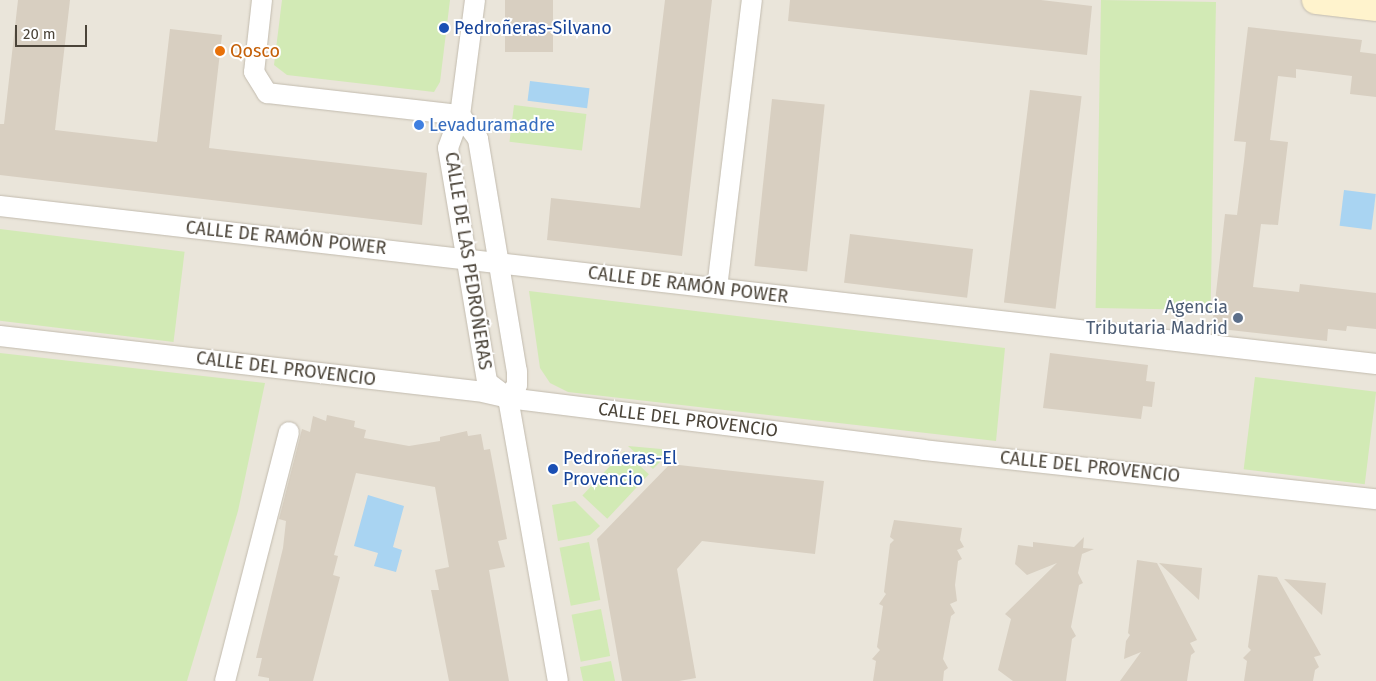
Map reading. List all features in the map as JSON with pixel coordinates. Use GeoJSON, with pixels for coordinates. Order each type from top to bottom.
{"type":"FeatureCollection","features":[{"type":"Feature","properties":{"kind":"street"},"geometry":{"type":"LineString","coordinates":[[262,0],[254,72],[267,93],[460,116]]}},
{"type":"Feature","properties":{"kind":"street","name":"CALLE DE LAS PEDROÑERAS"},"geometry":{"type":"LineString","coordinates":[[460,116],[478,139],[517,371],[517,384],[508,398],[487,382],[448,148],[460,116],[475,0]]}},
{"type":"Feature","properties":{"kind":"street"},"geometry":{"type":"LineString","coordinates":[[717,288],[752,0]]}},
{"type":"Feature","properties":{"kind":"street"},"geometry":{"type":"LineString","coordinates":[[1316,0],[1376,7]]}},
{"type":"Feature","properties":{"kind":"street","name":"CALLE DE RAMÓN POWER"},"geometry":{"type":"LineString","coordinates":[[0,206],[1376,364]]}},
{"type":"Feature","properties":{"kind":"street","name":"CALLE DEL PROVENCIO"},"geometry":{"type":"LineString","coordinates":[[0,336],[478,391],[508,398],[923,450],[1376,499]]}},
{"type":"Feature","properties":{"kind":"street"},"geometry":{"type":"LineString","coordinates":[[508,398],[558,681]]}},
{"type":"Feature","properties":{"kind":"street"},"geometry":{"type":"LineString","coordinates":[[225,681],[289,432]]}},
{"type":"Feature","properties":{"kind":"shaded area"},"geometry":{"type":"Polygon","coordinates":[[[0,0],[1376,0],[1376,681],[0,681],[0,0]]]}},
{"type":"Feature","properties":{"kind":"green space"},"geometry":{"type":"Polygon","coordinates":[[[282,0],[450,0],[440,82],[434,92],[287,75],[274,65],[282,0]]]}},
{"type":"Feature","properties":{"kind":"green space"},"geometry":{"type":"Polygon","coordinates":[[[1101,0],[1216,2],[1211,310],[1096,308],[1101,0]]]}},
{"type":"Feature","properties":{"kind":"green space"},"geometry":{"type":"Polygon","coordinates":[[[514,105],[586,114],[582,151],[509,142],[514,105]]]}},
{"type":"Feature","properties":{"kind":"green space"},"geometry":{"type":"Polygon","coordinates":[[[0,229],[185,252],[174,342],[0,321],[0,229]]]}},
{"type":"Feature","properties":{"kind":"green space"},"geometry":{"type":"Polygon","coordinates":[[[529,291],[1005,348],[996,441],[568,392],[550,383],[540,368],[529,291]]]}},
{"type":"Feature","properties":{"kind":"green space"},"geometry":{"type":"Polygon","coordinates":[[[0,353],[265,383],[238,511],[187,681],[0,681],[0,353]]]}},
{"type":"Feature","properties":{"kind":"green space"},"geometry":{"type":"Polygon","coordinates":[[[1255,377],[1376,392],[1365,484],[1244,469],[1255,377]]]}},
{"type":"Feature","properties":{"kind":"green space"},"geometry":{"type":"Polygon","coordinates":[[[628,446],[672,450],[653,469],[628,446]]]}},
{"type":"Feature","properties":{"kind":"green space"},"geometry":{"type":"Polygon","coordinates":[[[624,451],[649,474],[607,519],[582,496],[624,451]]]}},
{"type":"Feature","properties":{"kind":"green space"},"geometry":{"type":"Polygon","coordinates":[[[575,501],[600,526],[590,535],[558,541],[552,505],[575,501]]]}},
{"type":"Feature","properties":{"kind":"green space"},"geometry":{"type":"Polygon","coordinates":[[[589,542],[600,600],[571,606],[560,548],[589,542]]]}},
{"type":"Feature","properties":{"kind":"green space"},"geometry":{"type":"Polygon","coordinates":[[[601,609],[610,656],[581,662],[572,615],[601,609]]]}},
{"type":"Feature","properties":{"kind":"green space"},"geometry":{"type":"Polygon","coordinates":[[[611,661],[615,681],[583,681],[580,667],[611,661]]]}},
{"type":"Feature","properties":{"kind":"water"},"geometry":{"type":"Polygon","coordinates":[[[530,81],[590,88],[587,108],[528,101],[530,81]]]}},
{"type":"Feature","properties":{"kind":"water"},"geometry":{"type":"Polygon","coordinates":[[[1344,190],[1376,194],[1371,230],[1340,226],[1344,190]]]}},
{"type":"Feature","properties":{"kind":"water"},"geometry":{"type":"Polygon","coordinates":[[[368,495],[404,506],[393,547],[402,550],[396,572],[374,566],[378,553],[354,546],[368,495]]]}},
{"type":"Feature","properties":{"kind":"building"},"geometry":{"type":"Polygon","coordinates":[[[18,0],[70,0],[55,130],[157,142],[170,29],[222,35],[209,148],[427,173],[422,225],[0,175],[0,124],[4,124],[18,0]]]}},
{"type":"Feature","properties":{"kind":"building"},"geometry":{"type":"Polygon","coordinates":[[[505,0],[553,0],[553,52],[505,52],[505,0]]]}},
{"type":"Feature","properties":{"kind":"building"},"geometry":{"type":"Polygon","coordinates":[[[665,0],[712,0],[682,256],[547,240],[551,198],[640,208],[665,0]]]}},
{"type":"Feature","properties":{"kind":"building"},"geometry":{"type":"Polygon","coordinates":[[[790,0],[1041,0],[1092,6],[1087,55],[788,21],[790,0]]]}},
{"type":"Feature","properties":{"kind":"building"},"geometry":{"type":"Polygon","coordinates":[[[1248,27],[1362,40],[1360,52],[1376,54],[1376,97],[1350,94],[1352,76],[1296,69],[1296,78],[1278,76],[1270,140],[1288,142],[1278,225],[1261,224],[1253,287],[1299,292],[1300,284],[1376,293],[1376,329],[1347,326],[1346,331],[1328,329],[1327,341],[1212,328],[1225,214],[1237,215],[1244,161],[1246,142],[1234,141],[1248,27]]]}},
{"type":"Feature","properties":{"kind":"building"},"geometry":{"type":"Polygon","coordinates":[[[1030,90],[1082,96],[1056,309],[1004,302],[1030,90]]]}},
{"type":"Feature","properties":{"kind":"building"},"geometry":{"type":"Polygon","coordinates":[[[772,99],[825,105],[807,272],[754,266],[772,99]]]}},
{"type":"Feature","properties":{"kind":"building"},"geometry":{"type":"Polygon","coordinates":[[[850,234],[973,249],[967,298],[844,283],[850,234]]]}},
{"type":"Feature","properties":{"kind":"building"},"geometry":{"type":"Polygon","coordinates":[[[1050,353],[1148,365],[1146,381],[1155,382],[1152,407],[1143,406],[1141,419],[1043,408],[1050,353]]]}},
{"type":"Feature","properties":{"kind":"building"},"geometry":{"type":"Polygon","coordinates":[[[327,415],[355,421],[354,427],[366,430],[364,438],[409,446],[440,441],[440,437],[467,431],[468,436],[481,434],[484,450],[490,449],[507,539],[498,541],[505,567],[489,570],[509,681],[449,681],[431,590],[439,590],[435,570],[449,567],[435,487],[356,473],[334,555],[338,556],[333,575],[340,577],[313,681],[269,681],[269,678],[258,676],[262,658],[256,658],[283,548],[286,521],[279,519],[302,429],[310,432],[313,416],[326,421],[327,415]]]}},
{"type":"Feature","properties":{"kind":"building"},"geometry":{"type":"Polygon","coordinates":[[[670,464],[824,481],[815,554],[702,541],[677,569],[696,678],[679,681],[622,681],[597,539],[670,464]]]}},
{"type":"Feature","properties":{"kind":"building"},"geometry":{"type":"Polygon","coordinates":[[[894,520],[962,528],[960,540],[964,547],[957,550],[962,559],[958,561],[955,585],[957,601],[950,604],[955,613],[951,616],[943,659],[948,668],[944,671],[943,681],[873,681],[876,661],[872,659],[880,650],[877,647],[883,606],[879,604],[886,594],[884,592],[890,544],[894,540],[890,537],[894,520]]]}},
{"type":"Feature","properties":{"kind":"building"},"geometry":{"type":"Polygon","coordinates":[[[1084,537],[1083,548],[1094,549],[1082,554],[1078,573],[1083,583],[1079,585],[1071,627],[1076,636],[1072,639],[1066,681],[1013,681],[998,670],[1011,619],[1005,614],[1057,563],[1027,575],[1015,564],[1018,545],[1033,547],[1033,542],[1074,547],[1084,537]]]}},
{"type":"Feature","properties":{"kind":"building"},"geometry":{"type":"Polygon","coordinates":[[[1137,560],[1157,563],[1197,640],[1190,643],[1195,652],[1191,655],[1187,681],[1120,681],[1141,652],[1124,659],[1126,641],[1130,635],[1128,633],[1137,560]]]}},
{"type":"Feature","properties":{"kind":"building"},"geometry":{"type":"Polygon","coordinates":[[[1159,563],[1202,568],[1199,600],[1159,563]]]}},
{"type":"Feature","properties":{"kind":"building"},"geometry":{"type":"Polygon","coordinates":[[[1258,575],[1277,577],[1321,655],[1314,657],[1319,667],[1315,670],[1313,681],[1244,681],[1247,661],[1243,658],[1251,650],[1248,647],[1258,575]]]}},
{"type":"Feature","properties":{"kind":"building"},"geometry":{"type":"Polygon","coordinates":[[[1284,579],[1326,583],[1322,615],[1284,579]]]}},
{"type":"Feature","properties":{"kind":"place","name":"Pedroñeras-Silvano"},"geometry":{"type":"Point","coordinates":[444,28]}},
{"type":"Feature","properties":{"kind":"place","name":"Qosco"},"geometry":{"type":"Point","coordinates":[220,51]}},
{"type":"Feature","properties":{"kind":"place","name":"Levaduramadre"},"geometry":{"type":"Point","coordinates":[419,125]}},
{"type":"Feature","properties":{"kind":"place","name":"Agencia Tributaria Madrid"},"geometry":{"type":"Point","coordinates":[1238,318]}},
{"type":"Feature","properties":{"kind":"place","name":"Pedroñeras-El Provencio"},"geometry":{"type":"Point","coordinates":[553,469]}}]}
